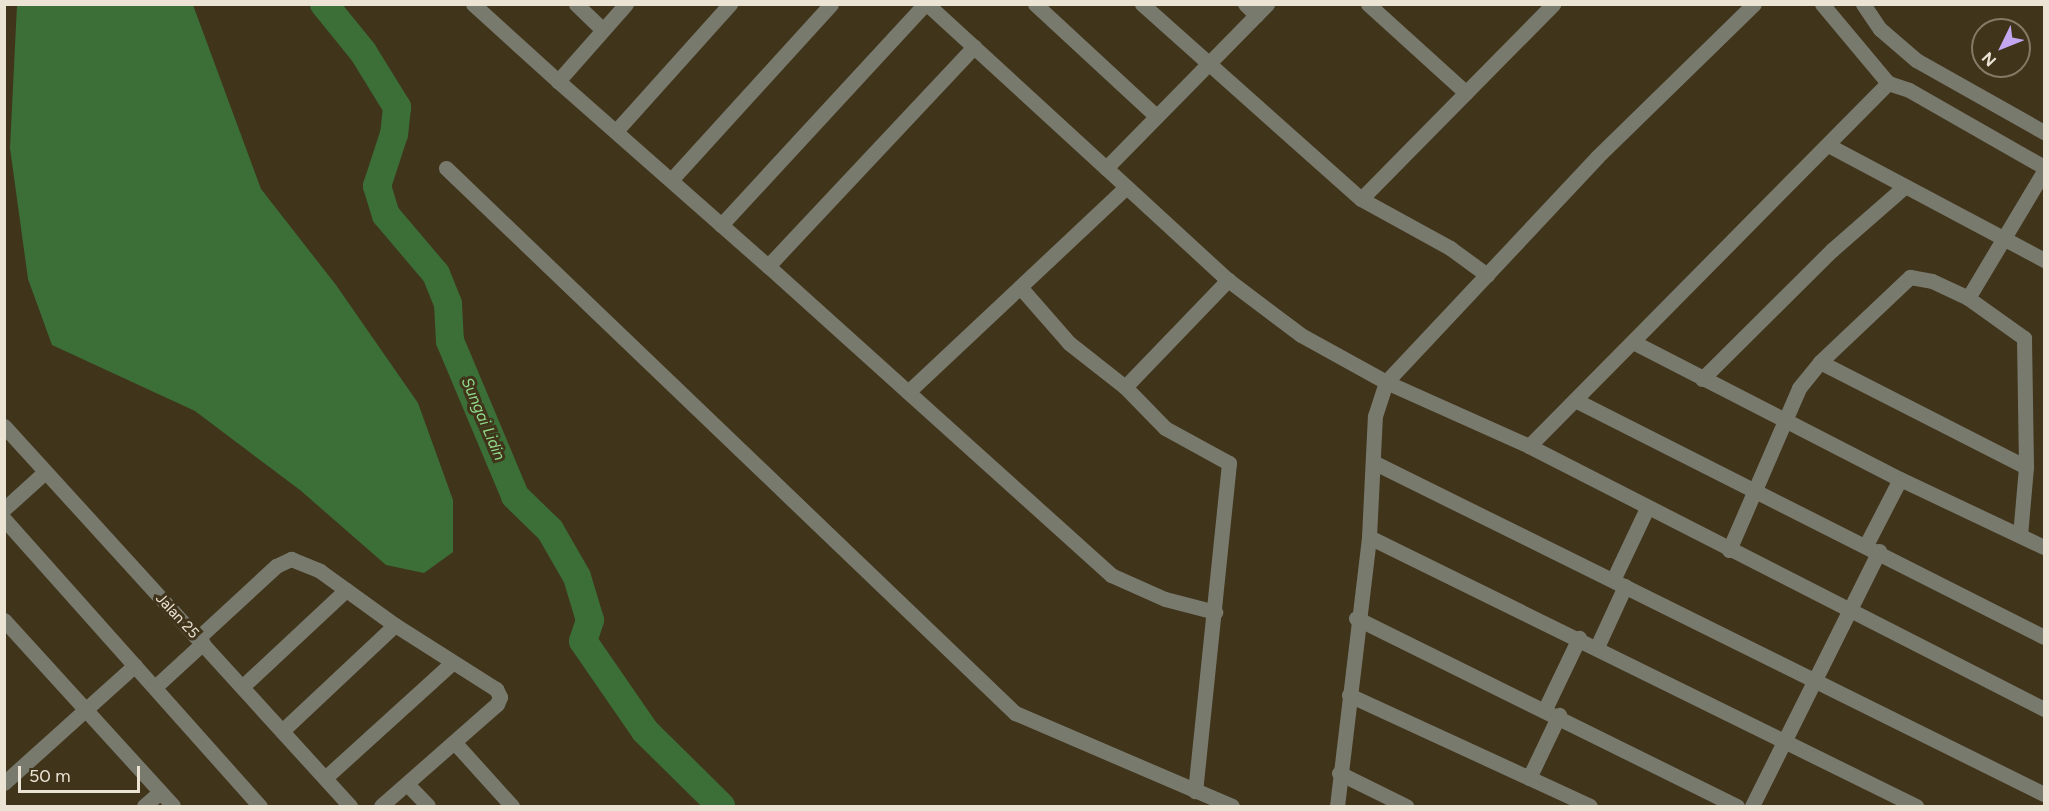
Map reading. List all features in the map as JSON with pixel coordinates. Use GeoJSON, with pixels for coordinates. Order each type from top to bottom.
{"type":"FeatureCollection","features":[{"type":"Feature","properties":{"kind":"street"},"geometry":{"type":"LineString","coordinates":[[473,4],[672,179],[1111,575],[1165,599],[1215,612]]}},
{"type":"Feature","properties":{"kind":"street"},"geometry":{"type":"LineString","coordinates":[[576,4],[602,29]]}},
{"type":"Feature","properties":{"kind":"street"},"geometry":{"type":"LineString","coordinates":[[558,81],[626,4]]}},
{"type":"Feature","properties":{"kind":"street"},"geometry":{"type":"LineString","coordinates":[[616,131],[730,4]]}},
{"type":"Feature","properties":{"kind":"street"},"geometry":{"type":"LineString","coordinates":[[672,179],[831,4]]}},
{"type":"Feature","properties":{"kind":"street"},"geometry":{"type":"LineString","coordinates":[[721,225],[926,4],[1228,280],[1301,335],[1386,382],[1529,446],[1848,611],[2044,709]]}},
{"type":"Feature","properties":{"kind":"street"},"geometry":{"type":"LineString","coordinates":[[1035,4],[1156,116]]}},
{"type":"Feature","properties":{"kind":"street"},"geometry":{"type":"LineString","coordinates":[[1142,4],[1361,199],[1450,248],[1487,275]]}},
{"type":"Feature","properties":{"kind":"street"},"geometry":{"type":"LineString","coordinates":[[1368,4],[1466,93]]}},
{"type":"Feature","properties":{"kind":"street"},"geometry":{"type":"LineString","coordinates":[[1361,199],[1553,4]]}},
{"type":"Feature","properties":{"kind":"street"},"geometry":{"type":"LineString","coordinates":[[1337,807],[1356,618],[1369,537],[1375,416],[1386,382],[1597,157],[1754,4]]}},
{"type":"Feature","properties":{"kind":"street"},"geometry":{"type":"LineString","coordinates":[[1822,4],[1888,83],[1910,90],[2044,169],[1968,298]]}},
{"type":"Feature","properties":{"kind":"street"},"geometry":{"type":"LineString","coordinates":[[1863,4],[1880,29],[1916,60],[2044,132]]}},
{"type":"Feature","properties":{"kind":"street"},"geometry":{"type":"LineString","coordinates":[[1106,168],[1207,64],[1256,8]]}},
{"type":"Feature","properties":{"kind":"street"},"geometry":{"type":"LineString","coordinates":[[768,266],[974,47]]}},
{"type":"Feature","properties":{"kind":"street"},"geometry":{"type":"LineString","coordinates":[[1529,446],[1635,343],[1888,83]]}},
{"type":"Feature","properties":{"kind":"street"},"geometry":{"type":"LineString","coordinates":[[1828,145],[2044,260]]}},
{"type":"Feature","properties":{"kind":"street"},"geometry":{"type":"LineString","coordinates":[[446,168],[1015,713],[1232,807]]}},
{"type":"Feature","properties":{"kind":"street"},"geometry":{"type":"LineString","coordinates":[[1702,379],[1832,250],[1904,187]]}},
{"type":"Feature","properties":{"kind":"street"},"geometry":{"type":"LineString","coordinates":[[908,392],[1126,188]]}},
{"type":"Feature","properties":{"kind":"street"},"geometry":{"type":"LineString","coordinates":[[1730,550],[1799,388],[1820,362],[1910,277],[1932,281],[1968,298],[2024,338],[2026,467],[2020,535]]}},
{"type":"Feature","properties":{"kind":"street"},"geometry":{"type":"LineString","coordinates":[[1125,387],[1228,280]]}},
{"type":"Feature","properties":{"kind":"street"},"geometry":{"type":"LineString","coordinates":[[1020,287],[1069,343],[1125,387],[1165,428],[1229,463],[1195,791]]}},
{"type":"Feature","properties":{"kind":"street"},"geometry":{"type":"LineString","coordinates":[[1635,343],[1900,479],[2044,547]]}},
{"type":"Feature","properties":{"kind":"street"},"geometry":{"type":"LineString","coordinates":[[1820,362],[2026,467]]}},
{"type":"Feature","properties":{"kind":"street"},"geometry":{"type":"LineString","coordinates":[[1575,400],[1873,548],[2044,637]]}},
{"type":"Feature","properties":{"kind":"street","name":"Jalan 25"},"geometry":{"type":"LineString","coordinates":[[4,426],[243,686],[350,807]]}},
{"type":"Feature","properties":{"kind":"street"},"geometry":{"type":"LineString","coordinates":[[1373,462],[2044,794]]}},
{"type":"Feature","properties":{"kind":"street"},"geometry":{"type":"LineString","coordinates":[[4,509],[45,472]]}},
{"type":"Feature","properties":{"kind":"street"},"geometry":{"type":"LineString","coordinates":[[1752,807],[1848,611],[1900,479]]}},
{"type":"Feature","properties":{"kind":"street"},"geometry":{"type":"LineString","coordinates":[[1597,647],[1647,508]]}},
{"type":"Feature","properties":{"kind":"street"},"geometry":{"type":"LineString","coordinates":[[4,519],[260,807]]}},
{"type":"Feature","properties":{"kind":"street"},"geometry":{"type":"LineString","coordinates":[[1369,537],[1785,739],[1916,807]]}},
{"type":"Feature","properties":{"kind":"street"},"geometry":{"type":"LineString","coordinates":[[155,687],[276,566],[291,559],[320,571],[395,626],[496,689],[500,697],[497,704],[455,743],[381,807]]}},
{"type":"Feature","properties":{"kind":"street"},"geometry":{"type":"LineString","coordinates":[[243,686],[346,590]]}},
{"type":"Feature","properties":{"kind":"street"},"geometry":{"type":"LineString","coordinates":[[1356,618],[1545,709],[1737,807]]}},
{"type":"Feature","properties":{"kind":"street"},"geometry":{"type":"LineString","coordinates":[[4,620],[173,807]]}},
{"type":"Feature","properties":{"kind":"street"},"geometry":{"type":"LineString","coordinates":[[282,731],[395,626]]}},
{"type":"Feature","properties":{"kind":"street"},"geometry":{"type":"LineString","coordinates":[[1545,709],[1579,638]]}},
{"type":"Feature","properties":{"kind":"street"},"geometry":{"type":"LineString","coordinates":[[325,778],[452,663]]}},
{"type":"Feature","properties":{"kind":"street"},"geometry":{"type":"LineString","coordinates":[[4,783],[135,665]]}},
{"type":"Feature","properties":{"kind":"street"},"geometry":{"type":"LineString","coordinates":[[1349,694],[1590,807]]}},
{"type":"Feature","properties":{"kind":"street"},"geometry":{"type":"LineString","coordinates":[[1529,778],[1559,716]]}},
{"type":"Feature","properties":{"kind":"street"},"geometry":{"type":"LineString","coordinates":[[455,743],[512,807]]}},
{"type":"Feature","properties":{"kind":"street"},"geometry":{"type":"LineString","coordinates":[[1339,773],[1406,807]]}},
{"type":"Feature","properties":{"kind":"street"},"geometry":{"type":"LineString","coordinates":[[407,784],[428,807]]}},
{"type":"Feature","properties":{"kind":"street"},"geometry":{"type":"LineString","coordinates":[[144,807],[160,792]]}},
{"type":"Feature","properties":{"kind":"shaded area"},"geometry":{"type":"Polygon","coordinates":[[[17,5],[193,5],[261,189],[336,285],[418,403],[453,500],[453,552],[424,573],[386,565],[300,490],[195,411],[52,345],[28,279],[10,148],[17,5]]]}},
{"type":"Feature","properties":{"kind":"waterway","name":"Sungai Lidin"},"geometry":{"type":"LineString","coordinates":[[324,4],[363,52],[397,107],[394,134],[377,186],[386,215],[436,274],[448,304],[450,341],[515,496],[550,530],[577,577],[590,620],[583,641],[645,731],[721,806]]}}]}
